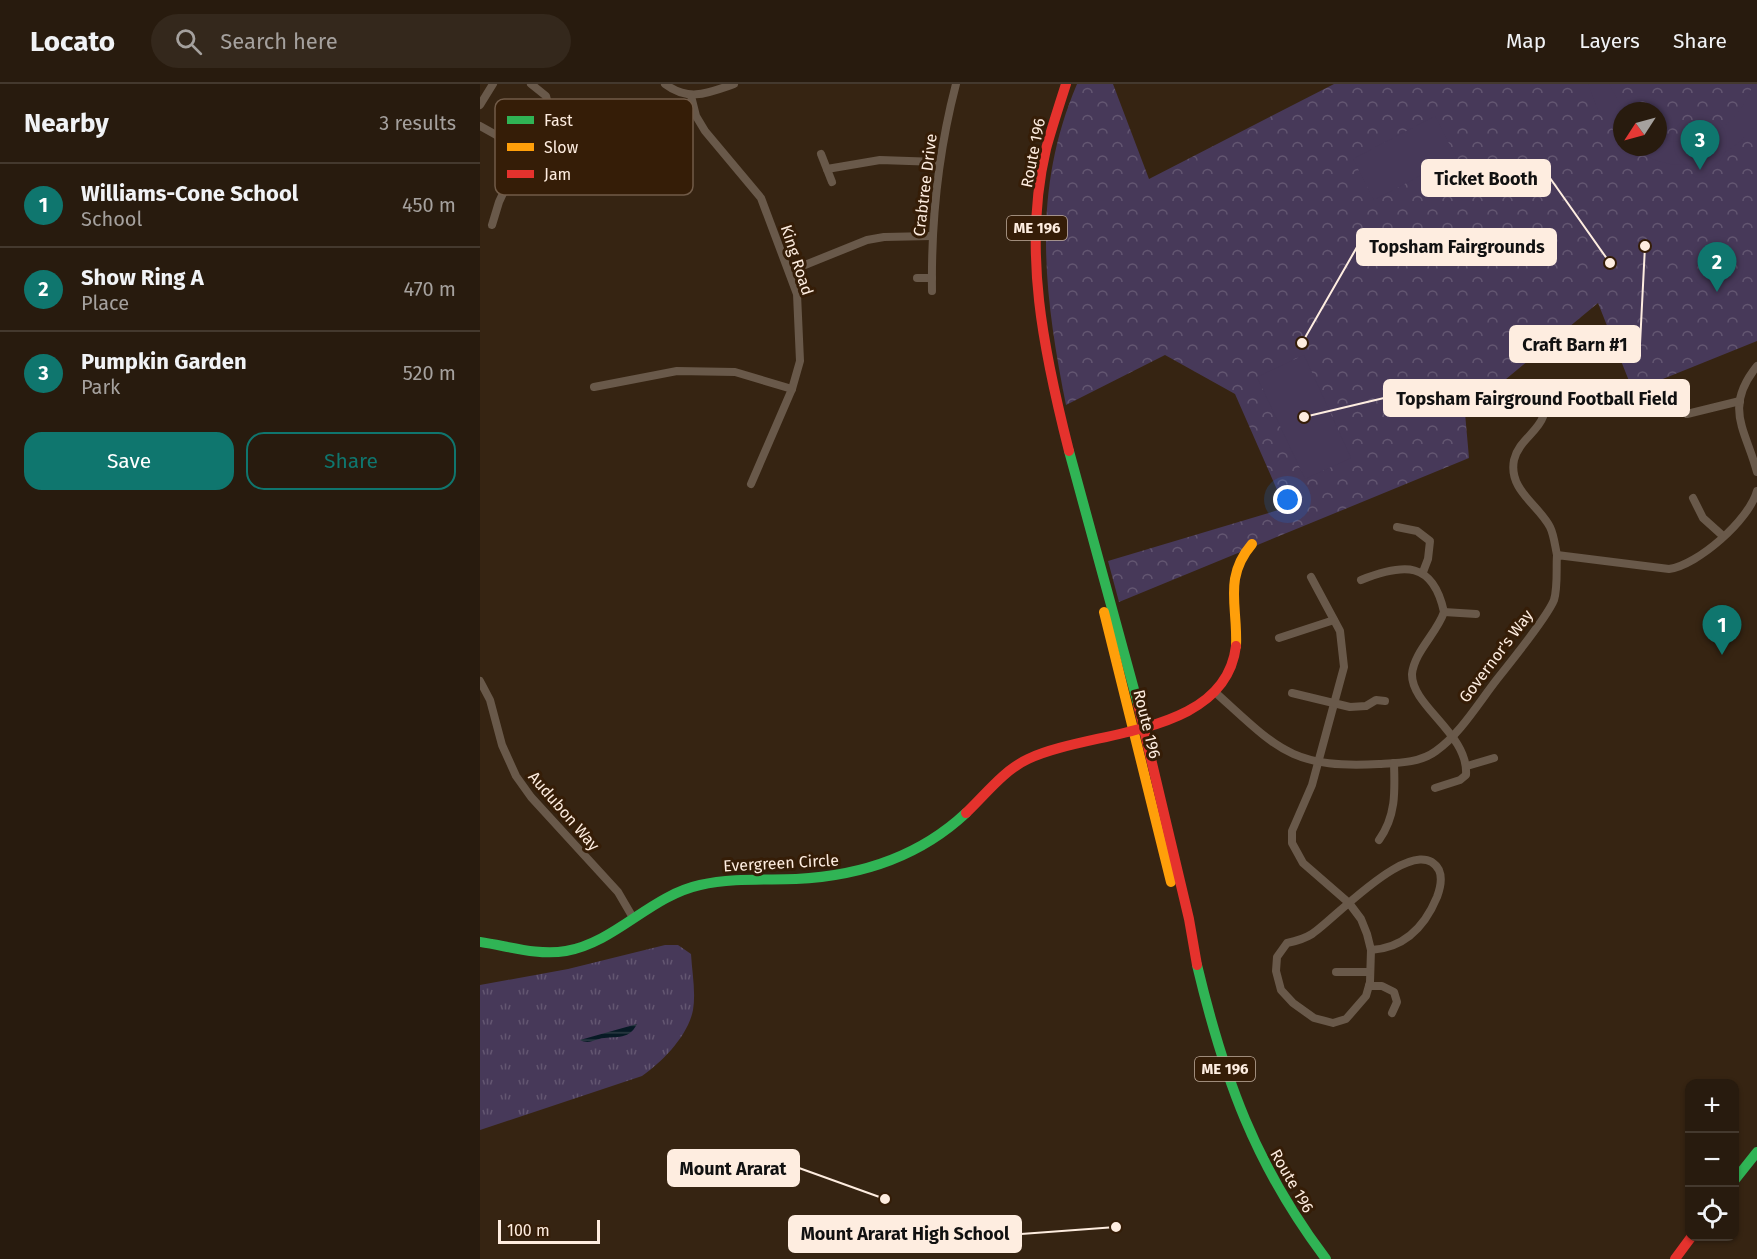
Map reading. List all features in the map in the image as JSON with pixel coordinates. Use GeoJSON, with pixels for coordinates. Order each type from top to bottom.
{"type":"FeatureCollection","features":[{"type":"Feature","properties":{"kind":"main road","name":"Route 196"},"geometry":{"type":"LineString","coordinates":[[1066,84],[1052,126],[1042,176],[1036,281],[1048,374],[1084,512],[1086,534],[1137,727],[1182,921],[1191,940],[1233,1094],[1253,1142],[1283,1197],[1326,1259]]}},
{"type":"Feature","properties":{"kind":"main road"},"geometry":{"type":"LineString","coordinates":[[1216,693],[1231,668],[1237,646],[1230,595],[1234,568],[1252,544]]}},
{"type":"Feature","properties":{"kind":"main road","name":"Evergreen Circle"},"geometry":{"type":"LineString","coordinates":[[480,942],[547,952],[565,951],[592,943],[655,901],[696,885],[745,879],[813,879],[842,876],[879,866],[915,849],[948,829],[1013,767],[1027,759],[1137,727],[1194,707],[1216,693]]}},
{"type":"Feature","properties":{"kind":"main road"},"geometry":{"type":"LineString","coordinates":[[1739,1175],[1757,1152]]}},
{"type":"Feature","properties":{"kind":"main road"},"geometry":{"type":"LineString","coordinates":[[1675,1259],[1688,1241]]}},
{"type":"Feature","properties":{"kind":"street"},"geometry":{"type":"LineString","coordinates":[[480,105],[493,84]]}},
{"type":"Feature","properties":{"kind":"street"},"geometry":{"type":"LineString","coordinates":[[531,84],[546,96],[546,99]]}},
{"type":"Feature","properties":{"kind":"street"},"geometry":{"type":"LineString","coordinates":[[665,84],[678,93],[691,96],[703,95],[734,84]]}},
{"type":"Feature","properties":{"kind":"street","name":"Crabtree Drive"},"geometry":{"type":"LineString","coordinates":[[932,291],[931,236],[938,162],[956,84]]}},
{"type":"Feature","properties":{"kind":"street","name":"King Road"},"geometry":{"type":"LineString","coordinates":[[693,104],[696,116],[705,131],[761,198],[797,294],[800,361],[792,388],[751,484]]}},
{"type":"Feature","properties":{"kind":"street"},"geometry":{"type":"LineString","coordinates":[[480,126],[495,134]]}},
{"type":"Feature","properties":{"kind":"street"},"geometry":{"type":"LineString","coordinates":[[821,154],[832,182]]}},
{"type":"Feature","properties":{"kind":"street"},"geometry":{"type":"LineString","coordinates":[[827,169],[880,160],[938,162]]}},
{"type":"Feature","properties":{"kind":"street"},"geometry":{"type":"LineString","coordinates":[[492,225],[502,195]]}},
{"type":"Feature","properties":{"kind":"street"},"geometry":{"type":"LineString","coordinates":[[790,271],[867,240],[884,237],[931,236]]}},
{"type":"Feature","properties":{"kind":"street"},"geometry":{"type":"LineString","coordinates":[[917,278],[932,278]]}},
{"type":"Feature","properties":{"kind":"street"},"geometry":{"type":"LineString","coordinates":[[1757,366],[1749,376],[1740,401],[1740,426],[1757,472]]}},
{"type":"Feature","properties":{"kind":"street"},"geometry":{"type":"LineString","coordinates":[[594,387],[677,371],[735,372],[792,388]]}},
{"type":"Feature","properties":{"kind":"street","name":"Governor's Way"},"geometry":{"type":"LineString","coordinates":[[1216,693],[1267,740],[1285,752],[1316,762],[1350,766],[1394,763],[1429,756],[1452,736],[1510,662],[1554,600],[1557,555],[1551,529],[1539,508],[1523,496],[1516,479],[1514,460],[1522,444],[1537,429],[1544,415],[1545,402],[1538,392]]}},
{"type":"Feature","properties":{"kind":"street"},"geometry":{"type":"LineString","coordinates":[[1687,414],[1740,401]]}},
{"type":"Feature","properties":{"kind":"street"},"geometry":{"type":"LineString","coordinates":[[1557,555],[1669,569],[1683,567],[1696,560],[1723,536],[1755,500],[1757,491]]}},
{"type":"Feature","properties":{"kind":"street"},"geometry":{"type":"LineString","coordinates":[[1693,498],[1703,518],[1723,536]]}},
{"type":"Feature","properties":{"kind":"street"},"geometry":{"type":"LineString","coordinates":[[1397,527],[1417,531],[1430,541],[1428,559],[1423,572]]}},
{"type":"Feature","properties":{"kind":"street"},"geometry":{"type":"LineString","coordinates":[[1361,580],[1386,570],[1404,569],[1423,572],[1440,591],[1444,612],[1414,665],[1412,675],[1419,695],[1452,736],[1467,766],[1466,775],[1460,780],[1435,788]]}},
{"type":"Feature","properties":{"kind":"street"},"geometry":{"type":"LineString","coordinates":[[1311,577],[1340,631],[1344,667],[1306,803],[1292,831],[1292,843],[1303,862],[1349,903],[1361,919],[1371,950],[1369,986],[1357,1009],[1346,1019],[1333,1023],[1314,1018],[1293,1003],[1281,990],[1276,971],[1277,957],[1287,943],[1301,941],[1314,933],[1349,903],[1374,881],[1417,859],[1428,861],[1439,870],[1442,885],[1424,924],[1412,936],[1371,950]]}},
{"type":"Feature","properties":{"kind":"street"},"geometry":{"type":"LineString","coordinates":[[1444,612],[1476,614]]}},
{"type":"Feature","properties":{"kind":"street"},"geometry":{"type":"LineString","coordinates":[[1279,638],[1334,620]]}},
{"type":"Feature","properties":{"kind":"street","name":"Audubon Way"},"geometry":{"type":"LineString","coordinates":[[480,681],[490,700],[502,745],[516,776],[531,797],[618,892],[632,916]]}},
{"type":"Feature","properties":{"kind":"street"},"geometry":{"type":"LineString","coordinates":[[1292,693],[1333,701],[1338,705],[1350,707],[1366,706],[1376,700],[1385,701]]}},
{"type":"Feature","properties":{"kind":"street"},"geometry":{"type":"LineString","coordinates":[[1467,766],[1494,758]]}},
{"type":"Feature","properties":{"kind":"street"},"geometry":{"type":"LineString","coordinates":[[1379,840],[1389,826],[1395,798],[1394,763]]}},
{"type":"Feature","properties":{"kind":"street"},"geometry":{"type":"LineString","coordinates":[[1336,972],[1370,972]]}},
{"type":"Feature","properties":{"kind":"street"},"geometry":{"type":"LineString","coordinates":[[1369,986],[1382,986],[1394,992],[1397,1002],[1392,1013]]}},
{"type":"Feature","properties":{"kind":"green space"},"geometry":{"type":"Polygon","coordinates":[[[1077,84],[1113,84],[1149,179],[1334,84],[1757,84],[1757,341],[1633,391],[1598,303],[1465,413],[1469,458],[1119,602],[1108,561],[1285,508],[1235,394],[1165,355],[1066,405],[1058,364],[1048,283],[1046,243],[1053,164],[1062,124],[1077,84]]]}},
{"type":"Feature","properties":{"kind":"green space"},"geometry":{"type":"Polygon","coordinates":[[[1588,84],[1609,84],[1619,102],[1613,102],[1613,129],[1599,113],[1588,84]]]}},
{"type":"Feature","properties":{"kind":"green space"},"geometry":{"type":"Polygon","coordinates":[[[1753,84],[1757,84],[1757,124],[1729,150],[1714,158],[1682,165],[1666,163],[1646,156],[1667,156],[1667,139],[1688,142],[1716,132],[1739,111],[1753,84]]]}},
{"type":"Feature","properties":{"kind":"green space"},"geometry":{"type":"Polygon","coordinates":[[[1435,116],[1456,157],[1374,200],[1353,159],[1435,116]]]}},
{"type":"Feature","properties":{"kind":"green space"},"geometry":{"type":"Polygon","coordinates":[[[1304,355],[1351,458],[1305,479],[1257,377],[1304,355]]]}},
{"type":"Feature","properties":{"kind":"green space"},"geometry":{"type":"Polygon","coordinates":[[[665,945],[678,945],[691,954],[694,996],[693,1010],[686,1029],[666,1056],[642,1076],[480,1130],[480,985],[568,969],[665,945]]]}},
{"type":"Feature","properties":{"kind":"water"},"geometry":{"type":"Polygon","coordinates":[[[637,1024],[625,1036],[587,1042],[580,1040],[637,1024]]]}},
{"type":"Feature","properties":{"kind":"traffic: fast"},"geometry":{"type":"LineString","coordinates":[[1069,451],[1138,704]]}},
{"type":"Feature","properties":{"kind":"traffic: fast"},"geometry":{"type":"LineString","coordinates":[[480,942],[534,951],[566,951],[601,938],[665,899],[700,885],[736,880],[796,879],[843,874],[887,861],[928,841],[966,813]]}},
{"type":"Feature","properties":{"kind":"traffic: fast"},"geometry":{"type":"LineString","coordinates":[[1197,965],[1219,1045],[1245,1119],[1280,1189],[1326,1259]]}},
{"type":"Feature","properties":{"kind":"traffic: fast"},"geometry":{"type":"LineString","coordinates":[[1739,1175],[1757,1152]]}},
{"type":"Feature","properties":{"kind":"traffic: slow"},"geometry":{"type":"LineString","coordinates":[[1236,646],[1235,581],[1243,557],[1252,544]]}},
{"type":"Feature","properties":{"kind":"traffic: slow"},"geometry":{"type":"LineString","coordinates":[[1104,612],[1171,882]]}},
{"type":"Feature","properties":{"kind":"traffic: jam"},"geometry":{"type":"LineString","coordinates":[[1066,84],[1046,149],[1039,187],[1036,263],[1044,339],[1069,451]]}},
{"type":"Feature","properties":{"kind":"traffic: jam"},"geometry":{"type":"LineString","coordinates":[[966,813],[1003,776],[1028,759],[1055,749],[1152,725],[1182,714],[1208,698],[1227,676],[1236,646]]}},
{"type":"Feature","properties":{"kind":"traffic: jam"},"geometry":{"type":"LineString","coordinates":[[1138,704],[1189,919],[1197,965]]}},
{"type":"Feature","properties":{"kind":"traffic: jam"},"geometry":{"type":"LineString","coordinates":[[1675,1259],[1688,1241]]}},
{"type":"Feature","properties":{"kind":"place","name":"Pumpkin Garden"},"geometry":{"type":"Point","coordinates":[1700,170]}},
{"type":"Feature","properties":{"kind":"place","name":"Craft Barn #1"},"geometry":{"type":"Point","coordinates":[1645,246]}},
{"type":"Feature","properties":{"kind":"place","name":"Ticket Booth"},"geometry":{"type":"Point","coordinates":[1610,263]}},
{"type":"Feature","properties":{"kind":"place","name":"Show Ring A"},"geometry":{"type":"Point","coordinates":[1717,292]}},
{"type":"Feature","properties":{"kind":"place","name":"Topsham Fairgrounds"},"geometry":{"type":"Point","coordinates":[1302,343]}},
{"type":"Feature","properties":{"kind":"place","name":"Topsham Fairground Football Field"},"geometry":{"type":"Point","coordinates":[1304,417]}},
{"type":"Feature","properties":{"kind":"place","name":"Williams-Cone School"},"geometry":{"type":"Point","coordinates":[1722,655]}},
{"type":"Feature","properties":{"kind":"place","name":"Mount Ararat"},"geometry":{"type":"Point","coordinates":[885,1199]}},
{"type":"Feature","properties":{"kind":"place","name":"Mount Ararat High School"},"geometry":{"type":"Point","coordinates":[1116,1227]}}]}
